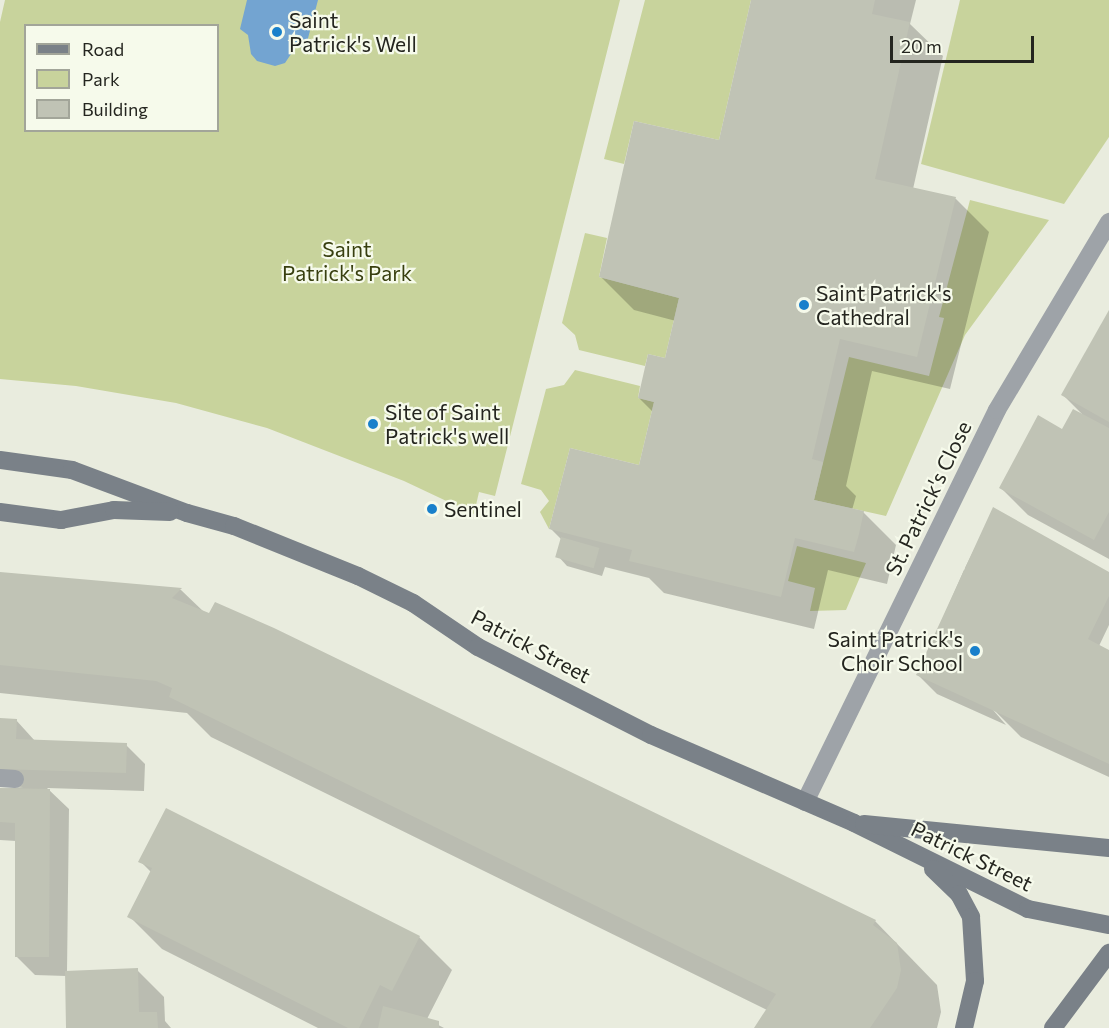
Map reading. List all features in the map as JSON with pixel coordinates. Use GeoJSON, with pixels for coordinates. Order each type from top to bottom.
{"type":"FeatureCollection","features":[{"type":"Feature","properties":{"kind":"main road","name":"Patrick Street"},"geometry":{"type":"LineString","coordinates":[[0,460],[72,470],[186,513],[234,526],[358,576],[413,603],[478,647],[641,730],[854,823],[1028,909],[1109,925]]}},
{"type":"Feature","properties":{"kind":"main road","name":"Patrick Street"},"geometry":{"type":"LineString","coordinates":[[0,512],[61,520],[114,510],[186,513]]}},
{"type":"Feature","properties":{"kind":"main road","name":"Patrick Street"},"geometry":{"type":"LineString","coordinates":[[854,823],[1109,848]]}},
{"type":"Feature","properties":{"kind":"main road"},"geometry":{"type":"LineString","coordinates":[[854,823],[945,877],[963,902],[971,917],[976,966],[964,1028]]}},
{"type":"Feature","properties":{"kind":"main road"},"geometry":{"type":"LineString","coordinates":[[1053,1028],[1109,953]]}},
{"type":"Feature","properties":{"kind":"street","name":"St. Patrick's Close"},"geometry":{"type":"LineString","coordinates":[[805,802],[997,410],[1109,222]]}},
{"type":"Feature","properties":{"kind":"green space","name":"Saint Patrick's Park"},"geometry":{"type":"Polygon","coordinates":[[[5,0],[620,0],[495,496],[479,492],[474,514],[404,481],[267,428],[176,403],[76,386],[0,379],[0,22],[5,0]]]}},
{"type":"Feature","properties":{"kind":"green space"},"geometry":{"type":"Polygon","coordinates":[[[645,0],[751,0],[719,140],[634,121],[624,164],[604,159],[645,0]]]}},
{"type":"Feature","properties":{"kind":"green space"},"geometry":{"type":"Polygon","coordinates":[[[960,0],[1109,0],[1109,137],[1064,204],[921,164],[960,0]]]}},
{"type":"Feature","properties":{"kind":"green space"},"geometry":{"type":"Polygon","coordinates":[[[970,200],[1049,220],[965,335],[886,516],[814,500],[849,357],[929,376],[944,318],[939,317],[970,200]]]}},
{"type":"Feature","properties":{"kind":"green space"},"geometry":{"type":"Polygon","coordinates":[[[585,233],[607,238],[599,277],[679,298],[665,358],[648,354],[645,366],[579,350],[575,335],[562,323],[585,233]]]}},
{"type":"Feature","properties":{"kind":"green space"},"geometry":{"type":"Polygon","coordinates":[[[575,370],[640,386],[638,398],[654,402],[639,465],[570,448],[549,529],[540,512],[549,501],[541,490],[521,484],[546,389],[564,385],[575,370]]]}},
{"type":"Feature","properties":{"kind":"green space"},"geometry":{"type":"Polygon","coordinates":[[[797,546],[866,563],[846,610],[810,611],[815,588],[788,581],[797,546]]]}},
{"type":"Feature","properties":{"kind":"water","name":"Saint Patrick's Well"},"geometry":{"type":"Polygon","coordinates":[[[247,0],[318,0],[306,46],[295,48],[285,63],[275,66],[257,61],[251,54],[248,35],[240,29],[247,0]]]}},
{"type":"Feature","properties":{"kind":"building","name":"Saint Patrick's Cathedral"},"geometry":{"type":"Polygon","coordinates":[[[751,0],[875,0],[872,14],[910,22],[875,179],[956,197],[917,357],[840,339],[812,459],[823,462],[814,500],[864,511],[859,534],[854,552],[795,538],[781,597],[629,561],[632,550],[549,529],[570,448],[639,465],[654,402],[638,398],[648,354],[665,358],[679,298],[599,277],[634,121],[719,140],[751,0]]]}},
{"type":"Feature","properties":{"kind":"building"},"geometry":{"type":"Polygon","coordinates":[[[1109,310],[1109,422],[1061,395],[1109,310]]]}},
{"type":"Feature","properties":{"kind":"building"},"geometry":{"type":"Polygon","coordinates":[[[1073,409],[1109,428],[1109,512],[1094,540],[999,488],[1038,415],[1062,429],[1073,409]]]}},
{"type":"Feature","properties":{"kind":"building"},"geometry":{"type":"Polygon","coordinates":[[[993,507],[1109,572],[1109,596],[1088,639],[1109,650],[1109,764],[916,675],[993,507]]]}},
{"type":"Feature","properties":{"kind":"building"},"geometry":{"type":"Polygon","coordinates":[[[561,537],[599,548],[594,568],[555,557],[561,537]]]}},
{"type":"Feature","properties":{"kind":"building"},"geometry":{"type":"Polygon","coordinates":[[[0,572],[182,588],[172,598],[209,613],[215,602],[274,628],[876,920],[873,925],[897,943],[901,970],[897,988],[870,1028],[754,1028],[776,994],[169,697],[172,688],[156,681],[0,665],[0,572]]]}},
{"type":"Feature","properties":{"kind":"building"},"geometry":{"type":"Polygon","coordinates":[[[0,718],[17,719],[16,739],[127,743],[126,773],[0,769],[0,718]]]}},
{"type":"Feature","properties":{"kind":"building"},"geometry":{"type":"Polygon","coordinates":[[[0,788],[50,789],[49,957],[15,957],[15,823],[0,822],[0,788]]]}},
{"type":"Feature","properties":{"kind":"building"},"geometry":{"type":"Polygon","coordinates":[[[166,808],[420,936],[392,991],[380,985],[359,1028],[348,1028],[127,917],[152,868],[138,862],[166,808]]]}},
{"type":"Feature","properties":{"kind":"building"},"geometry":{"type":"Polygon","coordinates":[[[138,968],[139,1012],[157,1012],[158,1028],[66,1028],[65,971],[138,968]]]}},
{"type":"Feature","properties":{"kind":"building"},"geometry":{"type":"Polygon","coordinates":[[[383,1006],[439,1021],[439,1028],[378,1028],[383,1006]]]}},
{"type":"Feature","properties":{"kind":"place","name":"Saint Patrick's Well"},"geometry":{"type":"Point","coordinates":[277,32]}},
{"type":"Feature","properties":{"kind":"place","name":"Saint Patrick's Cathedral"},"geometry":{"type":"Point","coordinates":[804,305]}},
{"type":"Feature","properties":{"kind":"place","name":"Site of Saint Patrick's well"},"geometry":{"type":"Point","coordinates":[373,424]}},
{"type":"Feature","properties":{"kind":"place","name":"Sentinel"},"geometry":{"type":"Point","coordinates":[432,509]}},
{"type":"Feature","properties":{"kind":"place","name":"Saint Patrick's Choir School"},"geometry":{"type":"Point","coordinates":[975,651]}}]}
